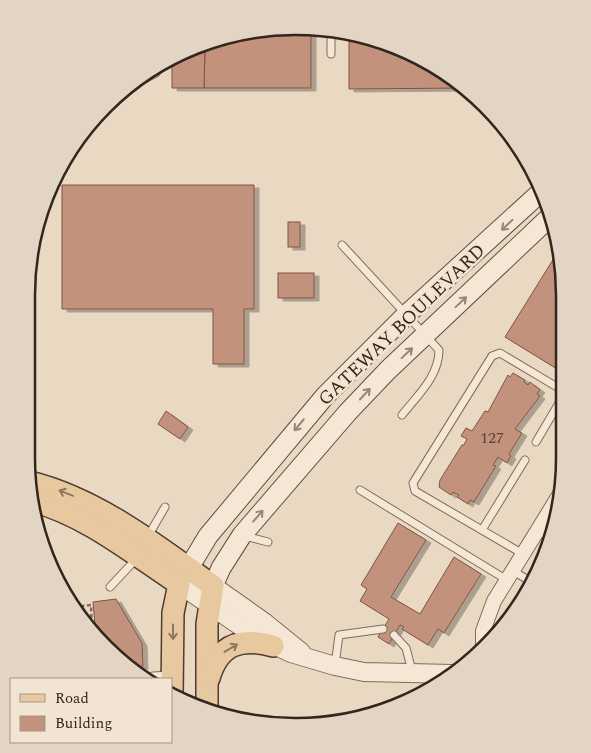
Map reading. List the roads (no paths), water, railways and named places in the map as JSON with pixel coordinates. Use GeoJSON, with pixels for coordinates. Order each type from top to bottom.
{"type":"FeatureCollection","features":[{"type":"Feature","properties":{"kind":"main road","name":"GATEWAY BOULEVARD"},"geometry":{"type":"LineString","coordinates":[[183,576],[208,536],[303,420],[406,315],[536,196]]}},
{"type":"Feature","properties":{"kind":"main road","name":"GATEWAY BOULEVARD"},"geometry":{"type":"LineString","coordinates":[[210,595],[221,568],[242,535],[348,412],[388,370],[545,222]]}},
{"type":"Feature","properties":{"kind":"main road"},"geometry":{"type":"LineString","coordinates":[[37,484],[76,497],[142,549],[210,595],[207,698]]}},
{"type":"Feature","properties":{"kind":"main road"},"geometry":{"type":"LineString","coordinates":[[39,504],[69,514],[90,526],[142,549]]}},
{"type":"Feature","properties":{"kind":"main road"},"geometry":{"type":"LineString","coordinates":[[166,678],[173,613],[183,576]]}},
{"type":"Feature","properties":{"kind":"main road"},"geometry":{"type":"LineString","coordinates":[[207,698],[218,657],[228,648],[241,642],[257,641],[273,646]]}},
{"type":"Feature","properties":{"kind":"street"},"geometry":{"type":"LineString","coordinates":[[483,638],[487,616],[510,575],[523,554],[543,534]]}},
{"type":"Feature","properties":{"kind":"street"},"geometry":{"type":"LineString","coordinates":[[210,595],[255,636],[273,646],[335,666],[364,672],[440,674]]}},
{"type":"Feature","properties":{"kind":"street"},"geometry":{"type":"LineString","coordinates":[[210,595],[264,622],[310,658]]}},
{"type":"Feature","properties":{"kind":"lane"},"geometry":{"type":"LineString","coordinates":[[331,37],[331,54]]}},
{"type":"Feature","properties":{"kind":"lane"},"geometry":{"type":"LineString","coordinates":[[342,245],[439,350],[439,362],[431,378],[402,414]]}},
{"type":"Feature","properties":{"kind":"lane"},"geometry":{"type":"LineString","coordinates":[[523,554],[415,491],[413,483],[492,356],[500,353],[556,386]]}},
{"type":"Feature","properties":{"kind":"lane"},"geometry":{"type":"LineString","coordinates":[[536,442],[556,408]]}},
{"type":"Feature","properties":{"kind":"lane"},"geometry":{"type":"LineString","coordinates":[[482,530],[525,460]]}},
{"type":"Feature","properties":{"kind":"lane"},"geometry":{"type":"LineString","coordinates":[[360,490],[510,575],[525,580]]}},
{"type":"Feature","properties":{"kind":"lane"},"geometry":{"type":"LineString","coordinates":[[110,587],[142,549],[165,507]]}},
{"type":"Feature","properties":{"kind":"lane"},"geometry":{"type":"LineString","coordinates":[[242,535],[268,542]]}},
{"type":"Feature","properties":{"kind":"lane"},"geometry":{"type":"LineString","coordinates":[[335,666],[340,635],[383,629]]}},
{"type":"Feature","properties":{"kind":"lane"},"geometry":{"type":"LineString","coordinates":[[394,635],[406,648],[412,674]]}}]}
